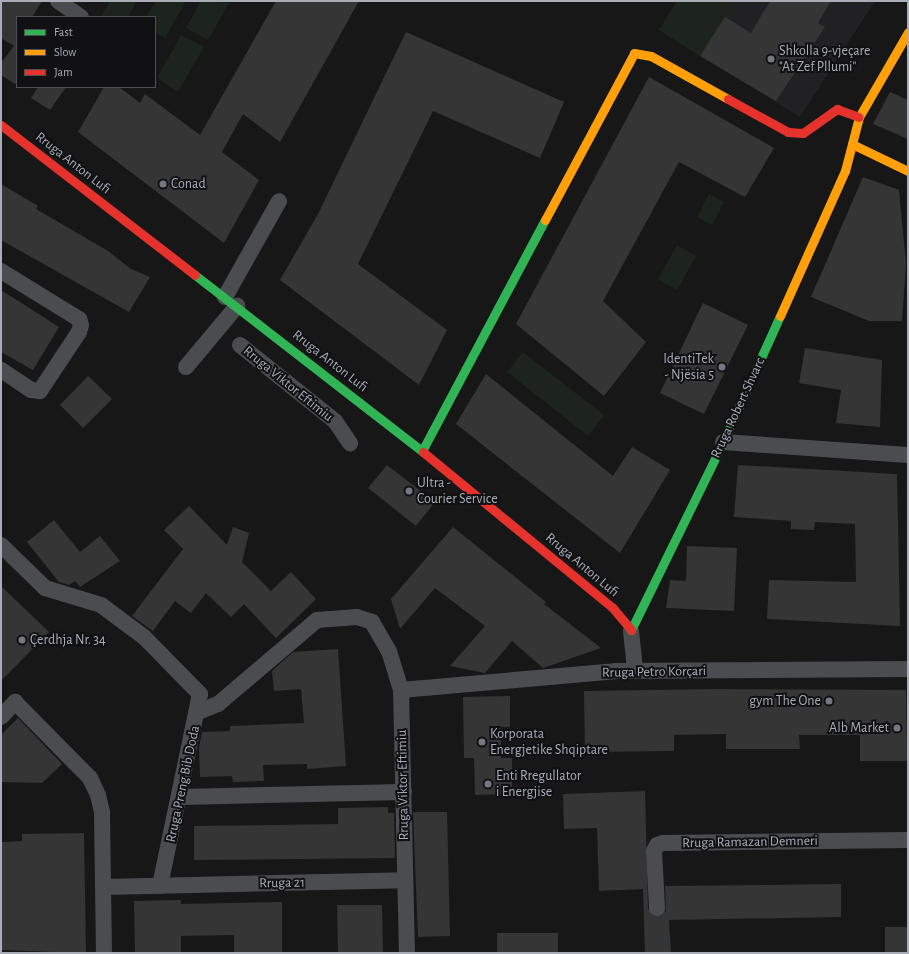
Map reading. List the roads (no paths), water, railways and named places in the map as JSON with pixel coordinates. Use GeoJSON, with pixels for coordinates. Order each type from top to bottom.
{"type":"FeatureCollection","features":[{"type":"Feature","properties":{"kind":"street"},"geometry":{"type":"LineString","coordinates":[[58,1],[80,16]]}},
{"type":"Feature","properties":{"kind":"street","name":"Rruga Robert Shvarc"},"geometry":{"type":"LineString","coordinates":[[631,631],[723,442],[845,171],[859,117],[908,32]]}},
{"type":"Feature","properties":{"kind":"street"},"geometry":{"type":"LineString","coordinates":[[422,451],[634,53],[651,56],[788,132],[803,133],[837,109],[859,117]]}},
{"type":"Feature","properties":{"kind":"street","name":"Rruga Anton Lufi"},"geometry":{"type":"LineString","coordinates":[[1,125],[422,451],[612,607],[631,631]]}},
{"type":"Feature","properties":{"kind":"street"},"geometry":{"type":"LineString","coordinates":[[852,144],[908,171]]}},
{"type":"Feature","properties":{"kind":"street"},"geometry":{"type":"LineString","coordinates":[[186,367],[231,302],[279,201]]}},
{"type":"Feature","properties":{"kind":"street"},"geometry":{"type":"LineString","coordinates":[[1,271],[78,319],[81,325],[76,338],[40,391],[31,390],[1,370]]}},
{"type":"Feature","properties":{"kind":"street","name":"Rruga Viktor Eftimiu"},"geometry":{"type":"LineString","coordinates":[[240,345],[335,421],[350,443]]}},
{"type":"Feature","properties":{"kind":"street"},"geometry":{"type":"LineString","coordinates":[[723,442],[908,455]]}},
{"type":"Feature","properties":{"kind":"street"},"geometry":{"type":"LineString","coordinates":[[1,545],[45,588],[101,605],[144,637],[200,694],[198,712]]}},
{"type":"Feature","properties":{"kind":"street","name":"Rruga Preng Bib Doda"},"geometry":{"type":"LineString","coordinates":[[160,886],[198,712],[218,704],[317,620],[351,617],[372,622]]}},
{"type":"Feature","properties":{"kind":"street","name":"Rruga Viktor Eftimiu"},"geometry":{"type":"LineString","coordinates":[[372,622],[389,651],[401,690],[407,953]]}},
{"type":"Feature","properties":{"kind":"street"},"geometry":{"type":"LineString","coordinates":[[631,631],[635,670]]}},
{"type":"Feature","properties":{"kind":"street","name":"Rruga Petro Korçari"},"geometry":{"type":"LineString","coordinates":[[401,690],[635,670],[908,669]]}},
{"type":"Feature","properties":{"kind":"street"},"geometry":{"type":"LineString","coordinates":[[1,717],[14,702],[90,778],[102,812],[104,953]]}},
{"type":"Feature","properties":{"kind":"street"},"geometry":{"type":"LineString","coordinates":[[180,798],[404,792]]}},
{"type":"Feature","properties":{"kind":"street","name":"Rruga Ramazan Demneri"},"geometry":{"type":"LineString","coordinates":[[657,908],[654,851],[657,845],[663,843],[908,840]]}},
{"type":"Feature","properties":{"kind":"street","name":"Rruga 21"},"geometry":{"type":"LineString","coordinates":[[160,886],[405,880]]}},
{"type":"Feature","properties":{"kind":"street"},"geometry":{"type":"LineString","coordinates":[[104,887],[160,886]]}},
{"type":"Feature","properties":{"kind":"tunnel"},"geometry":{"type":"LineString","coordinates":[[657,908],[659,953]]}},
{"type":"Feature","properties":{"kind":"place","name":"Shkolla 9-vjeçare \"At Zef Pllumi\""},"geometry":{"type":"Point","coordinates":[771,59]}},
{"type":"Feature","properties":{"kind":"place","name":"Conad"},"geometry":{"type":"Point","coordinates":[163,184]}},
{"type":"Feature","properties":{"kind":"place","name":"IdentiTek - Njësia 5"},"geometry":{"type":"Point","coordinates":[722,367]}},
{"type":"Feature","properties":{"kind":"place","name":"Ultra - Courier Service"},"geometry":{"type":"Point","coordinates":[409,491]}},
{"type":"Feature","properties":{"kind":"place","name":"Çerdhja Nr. 34"},"geometry":{"type":"Point","coordinates":[22,640]}},
{"type":"Feature","properties":{"kind":"place","name":"gym The One"},"geometry":{"type":"Point","coordinates":[829,701]}},
{"type":"Feature","properties":{"kind":"place","name":"Alb Market"},"geometry":{"type":"Point","coordinates":[897,728]}},
{"type":"Feature","properties":{"kind":"place","name":"Korporata Energjetike Shqiptare"},"geometry":{"type":"Point","coordinates":[482,742]}},
{"type":"Feature","properties":{"kind":"place","name":"Enti Rregullator i Energjise"},"geometry":{"type":"Point","coordinates":[488,784]}}]}
